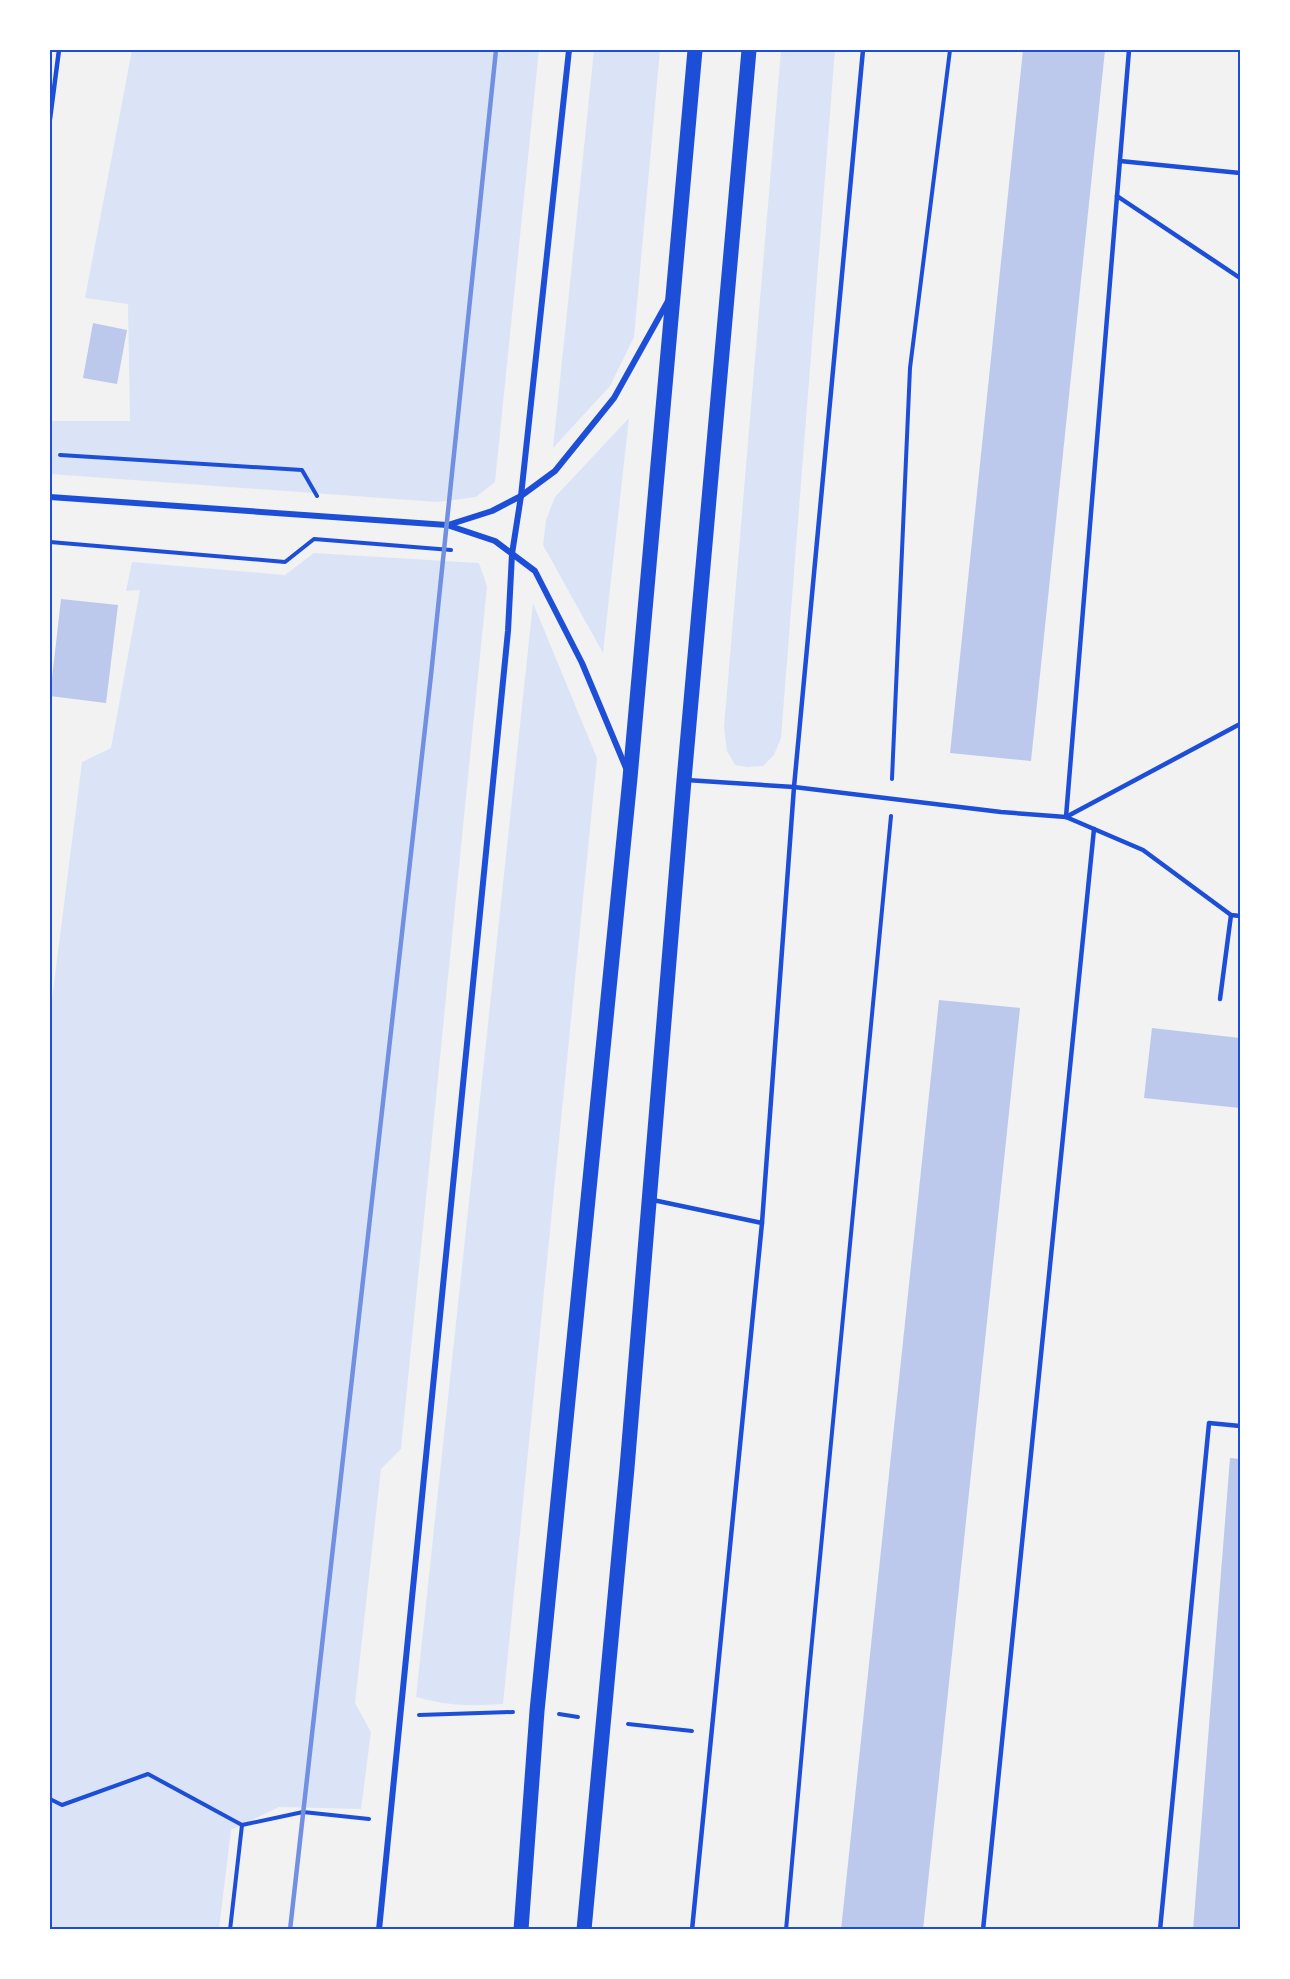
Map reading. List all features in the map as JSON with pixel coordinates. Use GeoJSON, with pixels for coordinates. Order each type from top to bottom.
{"type":"FeatureCollection","features":[{"type":"Feature","properties":{"kind":"main road"},"geometry":{"type":"LineString","coordinates":[[520,1929],[540,1687],[630,778],[695,50]]}},
{"type":"Feature","properties":{"kind":"main road"},"geometry":{"type":"LineString","coordinates":[[584,1929],[627,1468],[684,780],[749,50]]}},
{"type":"Feature","properties":{"kind":"street"},"geometry":{"type":"LineString","coordinates":[[379,1929],[508,631],[512,554],[521,496],[569,50]]}},
{"type":"Feature","properties":{"kind":"street"},"geometry":{"type":"LineString","coordinates":[[447,525],[492,511],[521,496],[555,471],[614,398],[675,287]]}},
{"type":"Feature","properties":{"kind":"street"},"geometry":{"type":"LineString","coordinates":[[50,497],[447,525],[495,541],[535,571],[582,663],[630,778]]}},
{"type":"Feature","properties":{"kind":"lane"},"geometry":{"type":"LineString","coordinates":[[50,118],[58,50]]}},
{"type":"Feature","properties":{"kind":"lane"},"geometry":{"type":"LineString","coordinates":[[692,1929],[762,1223],[794,787],[862,50]]}},
{"type":"Feature","properties":{"kind":"lane"},"geometry":{"type":"LineString","coordinates":[[1066,817],[1129,50]]}},
{"type":"Feature","properties":{"kind":"lane"},"geometry":{"type":"LineString","coordinates":[[1120,160],[1240,172]]}},
{"type":"Feature","properties":{"kind":"lane"},"geometry":{"type":"LineString","coordinates":[[1117,196],[1240,278]]}},
{"type":"Feature","properties":{"kind":"lane"},"geometry":{"type":"LineString","coordinates":[[1066,817],[1240,724]]}},
{"type":"Feature","properties":{"kind":"lane"},"geometry":{"type":"LineString","coordinates":[[684,780],[794,787],[1001,812],[1066,817],[1143,850],[1231,915],[1240,916]]}},
{"type":"Feature","properties":{"kind":"lane"},"geometry":{"type":"LineString","coordinates":[[983,1929],[1094,829]]}},
{"type":"Feature","properties":{"kind":"lane"},"geometry":{"type":"LineString","coordinates":[[1220,999],[1231,915]]}},
{"type":"Feature","properties":{"kind":"lane"},"geometry":{"type":"LineString","coordinates":[[649,1200],[762,1223]]}},
{"type":"Feature","properties":{"kind":"lane"},"geometry":{"type":"LineString","coordinates":[[1160,1929],[1209,1423],[1240,1426]]}},
{"type":"Feature","properties":{"kind":"path"},"geometry":{"type":"LineString","coordinates":[[786,1929],[890,836],[910,368],[950,50]]}},
{"type":"Feature","properties":{"kind":"path"},"geometry":{"type":"LineString","coordinates":[[60,455],[302,470],[319,501]]}},
{"type":"Feature","properties":{"kind":"path"},"geometry":{"type":"LineString","coordinates":[[50,542],[285,562],[314,539],[455,550]]}},
{"type":"Feature","properties":{"kind":"path"},"geometry":{"type":"LineString","coordinates":[[50,1798],[62,1805],[148,1774],[242,1825],[303,1812],[391,1822]]}},
{"type":"Feature","properties":{"kind":"path"},"geometry":{"type":"LineString","coordinates":[[230,1929],[242,1825]]}},
{"type":"Feature","properties":{"kind":"shaded area"},"geometry":{"type":"Polygon","coordinates":[[[132,50],[539,50],[495,482],[476,497],[437,502],[50,474],[50,421],[130,421],[128,304],[85,298],[132,50]]]}},
{"type":"Feature","properties":{"kind":"shaded area"},"geometry":{"type":"Polygon","coordinates":[[[594,50],[660,50],[634,337],[610,386],[553,448],[594,50]]]}},
{"type":"Feature","properties":{"kind":"shaded area"},"geometry":{"type":"Polygon","coordinates":[[[781,50],[835,50],[781,738],[774,755],[763,766],[747,767],[735,765],[727,751],[724,727],[781,50]]]}},
{"type":"Feature","properties":{"kind":"shaded area"},"geometry":{"type":"Polygon","coordinates":[[[629,418],[603,653],[543,545],[546,520],[555,497],[629,418]]]}},
{"type":"Feature","properties":{"kind":"shaded area"},"geometry":{"type":"Polygon","coordinates":[[[314,553],[479,563],[487,586],[401,1449],[381,1469],[355,1703],[371,1732],[361,1809],[279,1807],[231,1830],[219,1929],[50,1930],[50,1015],[82,762],[111,748],[140,590],[126,591],[132,562],[285,575],[314,553]]]}},
{"type":"Feature","properties":{"kind":"shaded area"},"geometry":{"type":"Polygon","coordinates":[[[533,603],[597,758],[503,1704],[459,1705],[416,1697],[533,603]]]}},
{"type":"Feature","properties":{"kind":"building"},"geometry":{"type":"Polygon","coordinates":[[[1023,50],[1105,50],[1031,761],[950,753],[1023,50]]]}},
{"type":"Feature","properties":{"kind":"building"},"geometry":{"type":"Polygon","coordinates":[[[93,323],[127,330],[117,384],[83,378],[93,323]]]}},
{"type":"Feature","properties":{"kind":"building"},"geometry":{"type":"Polygon","coordinates":[[[61,599],[118,605],[106,703],[50,696],[61,599]]]}},
{"type":"Feature","properties":{"kind":"building"},"geometry":{"type":"Polygon","coordinates":[[[939,1000],[1020,1008],[923,1930],[841,1930],[939,1000]]]}},
{"type":"Feature","properties":{"kind":"building"},"geometry":{"type":"Polygon","coordinates":[[[1152,1028],[1240,1038],[1240,1108],[1144,1098],[1152,1028]]]}},
{"type":"Feature","properties":{"kind":"building"},"geometry":{"type":"Polygon","coordinates":[[[1230,1458],[1240,1459],[1240,1930],[1193,1930],[1230,1458]]]}},
{"type":"Feature","properties":{"kind":"railway"},"geometry":{"type":"LineString","coordinates":[[290,1930],[431,675],[496,50]]}}]}
